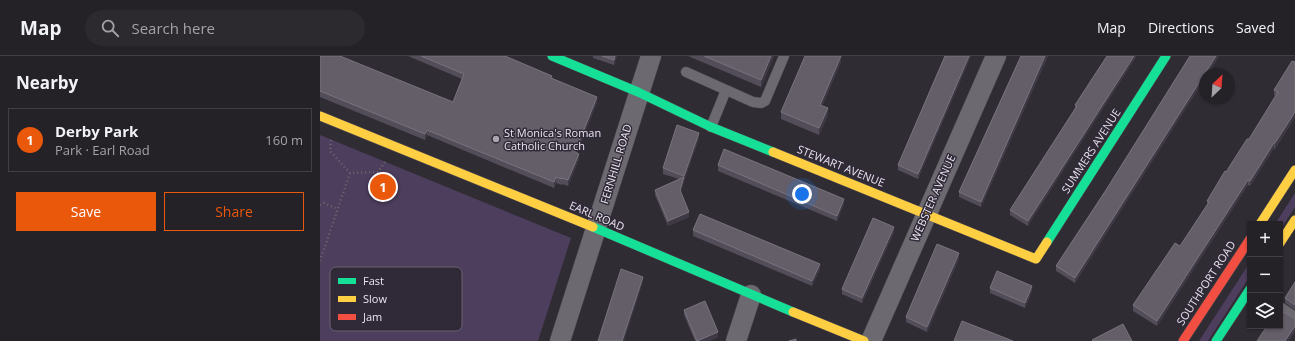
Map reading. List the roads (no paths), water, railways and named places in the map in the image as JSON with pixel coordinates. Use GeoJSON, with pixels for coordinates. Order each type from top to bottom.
{"type":"FeatureCollection","features":[{"type":"Feature","properties":{"kind":"street","name":"STEWART AVENUE"},"geometry":{"type":"LineString","coordinates":[[552,56],[638,92],[711,127],[1036,259]]}},
{"type":"Feature","properties":{"kind":"street","name":"FERNHILL ROAD"},"geometry":{"type":"LineString","coordinates":[[560,341],[597,229],[638,92],[651,56]]}},
{"type":"Feature","properties":{"kind":"street","name":"WEBSTER AVENUE"},"geometry":{"type":"LineString","coordinates":[[871,341],[996,56]]}},
{"type":"Feature","properties":{"kind":"street","name":"SUMMERS AVENUE"},"geometry":{"type":"LineString","coordinates":[[1036,259],[1166,56]]}},
{"type":"Feature","properties":{"kind":"street","name":"EARL ROAD"},"geometry":{"type":"LineString","coordinates":[[320,116],[397,146],[864,341]]}},
{"type":"Feature","properties":{"kind":"street"},"geometry":{"type":"LineString","coordinates":[[1262,221],[1295,170]]}},
{"type":"Feature","properties":{"kind":"street"},"geometry":{"type":"LineString","coordinates":[[1283,238],[1295,220]]}},
{"type":"Feature","properties":{"kind":"street","name":"SOUTHPORT ROAD"},"geometry":{"type":"LineString","coordinates":[[1183,341],[1247,244]]}},
{"type":"Feature","properties":{"kind":"street"},"geometry":{"type":"LineString","coordinates":[[1216,341],[1247,293]]}},
{"type":"Feature","properties":{"kind":"street"},"geometry":{"type":"LineString","coordinates":[[736,341],[751,295]]}},
{"type":"Feature","properties":{"kind":"lane"},"geometry":{"type":"LineString","coordinates":[[686,72],[753,102],[762,103],[765,101],[784,56]]}},
{"type":"Feature","properties":{"kind":"lane"},"geometry":{"type":"LineString","coordinates":[[711,127],[726,90]]}},
{"type":"Feature","properties":{"kind":"lane"},"geometry":{"type":"LineString","coordinates":[[1283,309],[1295,317]]}},
{"type":"Feature","properties":{"kind":"place","name":"St Monica's Roman Catholic Church"},"geometry":{"type":"Point","coordinates":[496,139]}},
{"type":"Feature","properties":{"kind":"place","name":"Derby Park"},"geometry":{"type":"Point","coordinates":[383,187]}}]}
